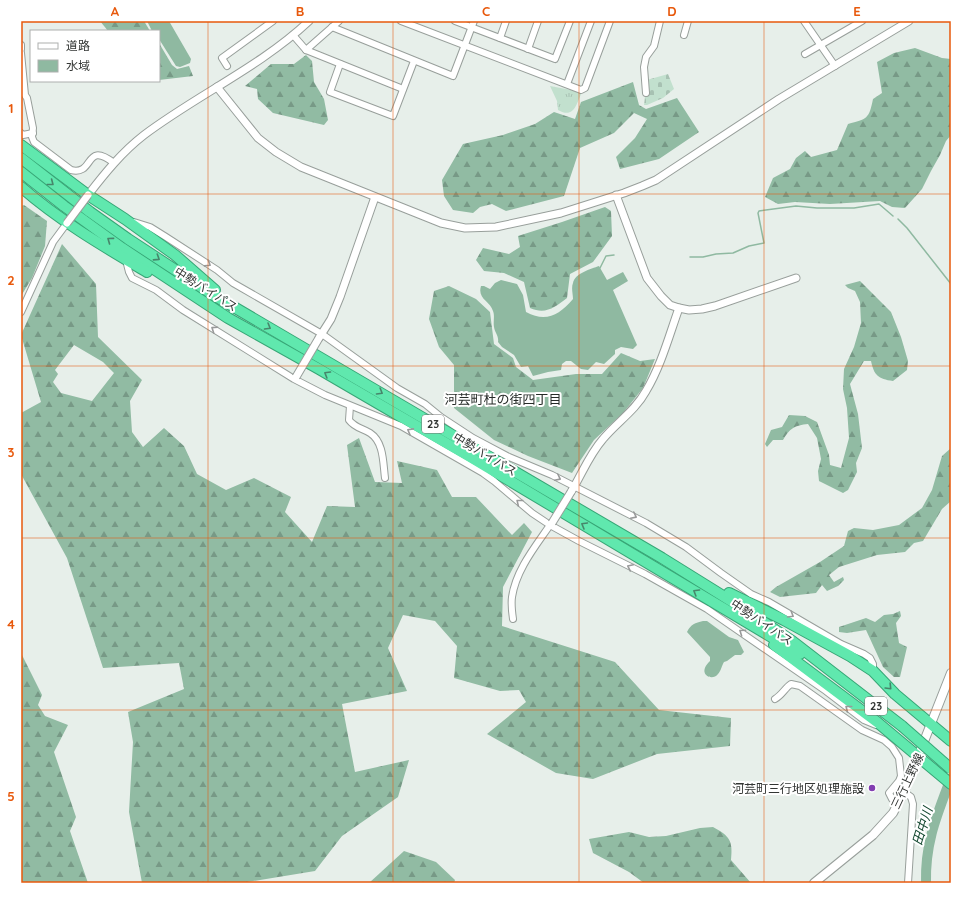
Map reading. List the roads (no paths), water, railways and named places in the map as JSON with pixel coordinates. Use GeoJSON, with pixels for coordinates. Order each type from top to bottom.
{"type":"FeatureCollection","features":[{"type":"Feature","properties":{"kind":"highway"},"geometry":{"type":"LineString","coordinates":[[21,145],[88,195],[125,219],[175,256],[239,310]]}},
{"type":"Feature","properties":{"kind":"highway","name":"中勢バイパス"},"geometry":{"type":"LineString","coordinates":[[21,158],[71,198],[128,239],[215,296],[662,558],[744,609],[792,641],[849,685],[902,726],[951,769]]}},
{"type":"Feature","properties":{"kind":"highway","name":"中勢バイパス"},"geometry":{"type":"LineString","coordinates":[[21,172],[64,206],[122,248],[228,318],[470,457],[772,637],[849,685]]}},
{"type":"Feature","properties":{"kind":"highway"},"geometry":{"type":"LineString","coordinates":[[21,187],[48,210],[67,223],[194,302],[228,318]]}},
{"type":"Feature","properties":{"kind":"highway"},"geometry":{"type":"LineString","coordinates":[[662,558],[784,620],[850,656],[873,671],[895,694],[949,739]]}},
{"type":"Feature","properties":{"kind":"highway"},"geometry":{"type":"LineString","coordinates":[[710,600],[768,641],[882,726],[951,784]]}},
{"type":"Feature","properties":{"kind":"main road","name":"三行上野線"},"geometry":{"type":"LineString","coordinates":[[814,883],[873,835],[892,813],[904,792],[932,725],[951,673]]}},
{"type":"Feature","properties":{"kind":"street"},"geometry":{"type":"LineString","coordinates":[[227,66],[222,58],[273,21]]}},
{"type":"Feature","properties":{"kind":"street"},"geometry":{"type":"LineString","coordinates":[[21,312],[53,242],[114,162],[144,136],[185,107],[253,65],[293,35],[300,24],[309,21]]}},
{"type":"Feature","properties":{"kind":"street"},"geometry":{"type":"LineString","coordinates":[[306,50],[339,21]]}},
{"type":"Feature","properties":{"kind":"street"},"geometry":{"type":"LineString","coordinates":[[401,21],[581,90],[585,88],[610,21]]}},
{"type":"Feature","properties":{"kind":"street"},"geometry":{"type":"LineString","coordinates":[[455,21],[473,24],[500,38],[555,59],[570,21]]}},
{"type":"Feature","properties":{"kind":"street"},"geometry":{"type":"LineString","coordinates":[[500,38],[506,21]]}},
{"type":"Feature","properties":{"kind":"street"},"geometry":{"type":"LineString","coordinates":[[528,49],[538,21]]}},
{"type":"Feature","properties":{"kind":"street"},"geometry":{"type":"LineString","coordinates":[[567,84],[591,21]]}},
{"type":"Feature","properties":{"kind":"street"},"geometry":{"type":"LineString","coordinates":[[646,93],[644,67],[646,57],[654,46],[660,21]]}},
{"type":"Feature","properties":{"kind":"street"},"geometry":{"type":"LineString","coordinates":[[684,35],[688,21]]}},
{"type":"Feature","properties":{"kind":"street"},"geometry":{"type":"LineString","coordinates":[[804,21],[835,66]]}},
{"type":"Feature","properties":{"kind":"street"},"geometry":{"type":"LineString","coordinates":[[805,54],[862,21]]}},
{"type":"Feature","properties":{"kind":"street"},"geometry":{"type":"LineString","coordinates":[[217,87],[258,138],[276,152],[301,167],[441,223],[465,228],[496,227],[560,213],[656,180],[779,99],[909,21]]}},
{"type":"Feature","properties":{"kind":"street"},"geometry":{"type":"LineString","coordinates":[[332,28],[454,76],[473,24]]}},
{"type":"Feature","properties":{"kind":"street"},"geometry":{"type":"LineString","coordinates":[[293,35],[306,50],[403,89]]}},
{"type":"Feature","properties":{"kind":"street"},"geometry":{"type":"LineString","coordinates":[[21,53],[25,95],[27,98],[34,142],[71,170],[75,171],[86,167],[91,158],[98,155],[104,156],[114,162]]}},
{"type":"Feature","properties":{"kind":"street"},"geometry":{"type":"LineString","coordinates":[[340,64],[330,92],[393,116],[414,61]]}},
{"type":"Feature","properties":{"kind":"street"},"geometry":{"type":"LineString","coordinates":[[21,133],[24,135],[33,133]]}},
{"type":"Feature","properties":{"kind":"street"},"geometry":{"type":"LineString","coordinates":[[616,195],[648,278],[661,296],[670,305],[689,310],[702,309],[715,306],[796,278]]}},
{"type":"Feature","properties":{"kind":"street"},"geometry":{"type":"LineString","coordinates":[[295,378],[331,319],[375,197]]}},
{"type":"Feature","properties":{"kind":"street"},"geometry":{"type":"LineString","coordinates":[[125,219],[150,227],[166,236],[234,283],[321,336],[392,384],[425,404],[441,417],[473,438],[572,489],[646,523],[686,547],[745,590],[769,602],[841,644],[864,654],[870,658],[873,664],[873,671]]}},
{"type":"Feature","properties":{"kind":"street"},"geometry":{"type":"LineString","coordinates":[[126,260],[132,278],[156,290],[183,310],[325,395],[401,426],[483,473],[532,513],[579,541],[666,585],[707,609],[826,690],[864,720],[882,726]]}},
{"type":"Feature","properties":{"kind":"street"},"geometry":{"type":"LineString","coordinates":[[513,619],[511,604],[515,584],[522,568],[551,524],[594,450],[603,438],[632,410],[646,392],[653,378],[679,308]]}},
{"type":"Feature","properties":{"kind":"street"},"geometry":{"type":"LineString","coordinates":[[350,406],[349,420],[353,426],[371,434],[379,442],[382,452],[385,478]]}},
{"type":"Feature","properties":{"kind":"street"},"geometry":{"type":"LineString","coordinates":[[775,699],[781,696],[787,686],[792,684],[800,686],[862,730],[884,740],[892,747],[899,758],[901,776],[889,794],[892,799],[898,803]]}},
{"type":"Feature","properties":{"kind":"street"},"geometry":{"type":"LineString","coordinates":[[904,792],[911,797],[913,804],[908,883]]}},
{"type":"Feature","properties":{"kind":"water"},"geometry":{"type":"Polygon","coordinates":[[[147,21],[169,21],[191,59],[190,63],[180,67],[176,66],[160,41],[160,30],[152,30],[147,21]]]}},
{"type":"Feature","properties":{"kind":"water"},"geometry":{"type":"Polygon","coordinates":[[[599,266],[607,280],[623,272],[628,281],[613,290],[637,345],[633,349],[621,347],[615,350],[615,354],[604,364],[596,362],[588,370],[581,369],[571,361],[566,361],[562,364],[561,370],[533,376],[528,366],[521,367],[514,355],[502,347],[498,342],[494,327],[493,311],[482,297],[480,290],[481,286],[490,289],[495,283],[501,280],[517,284],[523,295],[526,312],[540,317],[552,316],[568,305],[573,299],[572,285],[574,280],[580,274],[599,266]]]}},
{"type":"Feature","properties":{"kind":"water"},"geometry":{"type":"Polygon","coordinates":[[[707,621],[729,637],[738,640],[744,652],[741,655],[735,655],[724,662],[719,673],[712,677],[706,675],[704,670],[710,661],[710,657],[687,632],[694,624],[707,621]]]}},
{"type":"Feature","properties":{"kind":"waterway"},"geometry":{"type":"LineString","coordinates":[[690,257],[703,257],[716,254],[733,253],[749,246],[764,243],[758,213],[759,211],[796,206],[817,208],[854,208],[879,204],[893,216]]}},
{"type":"Feature","properties":{"kind":"waterway"},"geometry":{"type":"LineString","coordinates":[[898,219],[907,228],[951,284]]}},
{"type":"Feature","properties":{"kind":"waterway"},"geometry":{"type":"LineString","coordinates":[[600,268],[606,256],[614,255]]}},
{"type":"Feature","properties":{"kind":"waterway","name":"田中川"},"geometry":{"type":"LineString","coordinates":[[926,883],[926,868],[933,829],[951,778]]}},
{"type":"Feature","properties":{"kind":"place","name":"河芸町三行地区処理施設"},"geometry":{"type":"Point","coordinates":[872,788]}},
{"type":"Feature","properties":{"kind":"district","name":"河芸町杜の街四丁目"},"geometry":{"type":"Point","coordinates":[503,399]}}]}
